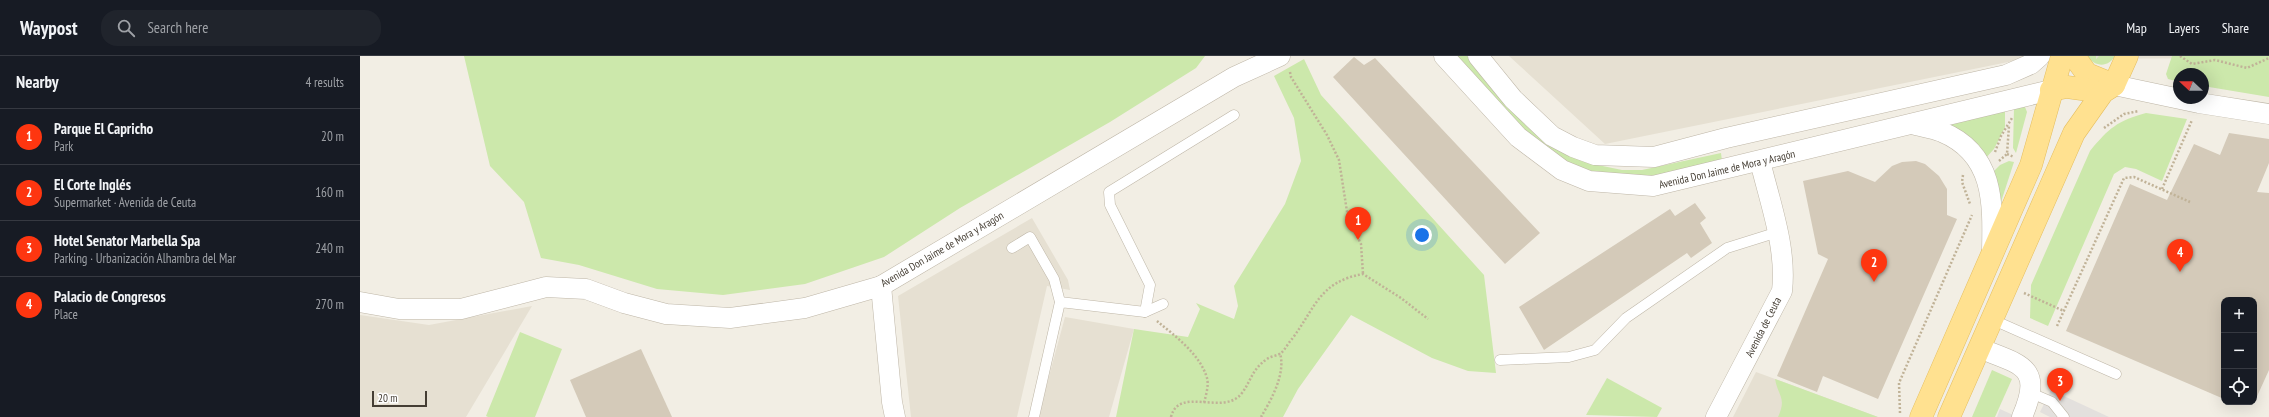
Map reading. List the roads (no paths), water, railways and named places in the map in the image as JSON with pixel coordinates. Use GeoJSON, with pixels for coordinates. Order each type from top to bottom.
{"type":"FeatureCollection","features":[{"type":"Feature","properties":{"kind":"main road"},"geometry":{"type":"LineString","coordinates":[[1921,417],[2031,165],[2051,90],[2062,56]]}},
{"type":"Feature","properties":{"kind":"main road"},"geometry":{"type":"LineString","coordinates":[[2074,56],[2082,69],[2103,85]]}},
{"type":"Feature","properties":{"kind":"main road"},"geometry":{"type":"LineString","coordinates":[[1949,417],[2074,133],[2103,85],[2126,57]]}},
{"type":"Feature","properties":{"kind":"main road"},"geometry":{"type":"LineString","coordinates":[[2051,90],[2067,87],[2103,85]]}},
{"type":"Feature","properties":{"kind":"street","name":"Avenida Don Jaime de Mora y Aragón"},"geometry":{"type":"LineString","coordinates":[[1234,77],[1249,56]]}},
{"type":"Feature","properties":{"kind":"street","name":"Avenida Don Jaime de Mora y Aragón"},"geometry":{"type":"LineString","coordinates":[[1444,56],[1518,136],[1562,170],[1589,180],[1652,186],[1760,162],[2051,90]]}},
{"type":"Feature","properties":{"kind":"street"},"geometry":{"type":"LineString","coordinates":[[1478,56],[1513,99],[1552,136],[1573,147],[1595,155],[1654,157],[1726,138],[2006,75],[2031,64],[2040,56]]}},
{"type":"Feature","properties":{"kind":"street","name":"Avenida Don Jaime de Mora y Aragón"},"geometry":{"type":"LineString","coordinates":[[360,302],[399,309],[461,309],[546,287],[586,289],[624,303],[666,314],[730,318],[805,308],[881,286],[1234,77],[1285,63]]}},
{"type":"Feature","properties":{"kind":"street"},"geometry":{"type":"LineString","coordinates":[[2103,85],[2199,103],[2269,114]]}},
{"type":"Feature","properties":{"kind":"street"},"geometry":{"type":"LineString","coordinates":[[1912,124],[1942,132],[1966,146],[1980,164],[1986,175],[1993,207],[1992,255]]}},
{"type":"Feature","properties":{"kind":"street","name":"Avenida de Ceuta"},"geometry":{"type":"LineString","coordinates":[[1716,417],[1782,291],[1784,271],[1778,232],[1760,162]]}},
{"type":"Feature","properties":{"kind":"street"},"geometry":{"type":"LineString","coordinates":[[881,286],[892,402],[895,417]]}},
{"type":"Feature","properties":{"kind":"street"},"geometry":{"type":"LineString","coordinates":[[1979,348],[2021,365],[2028,373],[2031,393],[2022,417]]}},
{"type":"Feature","properties":{"kind":"lane"},"geometry":{"type":"LineString","coordinates":[[1145,312],[1150,285],[1110,205],[1109,192],[1234,116]]}},
{"type":"Feature","properties":{"kind":"lane"},"geometry":{"type":"LineString","coordinates":[[1500,360],[1569,357],[1595,350],[1626,318],[1727,248],[1778,232]]}},
{"type":"Feature","properties":{"kind":"lane"},"geometry":{"type":"LineString","coordinates":[[1012,248],[1030,237],[1054,279],[1060,302],[1034,417]]}},
{"type":"Feature","properties":{"kind":"lane"},"geometry":{"type":"LineString","coordinates":[[1060,302],[1145,312],[1163,304]]}},
{"type":"Feature","properties":{"kind":"lane"},"geometry":{"type":"LineString","coordinates":[[1991,320],[2116,374]]}},
{"type":"Feature","properties":{"kind":"lane"},"geometry":{"type":"LineString","coordinates":[[2031,393],[2052,402],[2064,417]]}},
{"type":"Feature","properties":{"kind":"place","name":"Parque El Capricho"},"geometry":{"type":"Point","coordinates":[1358,240]}},
{"type":"Feature","properties":{"kind":"place","name":"Palacio de Congresos"},"geometry":{"type":"Point","coordinates":[2180,272]}},
{"type":"Feature","properties":{"kind":"place","name":"El Corte Inglés"},"geometry":{"type":"Point","coordinates":[1874,282]}},
{"type":"Feature","properties":{"kind":"place","name":"Hotel Senator Marbella Spa"},"geometry":{"type":"Point","coordinates":[2060,401]}}]}
